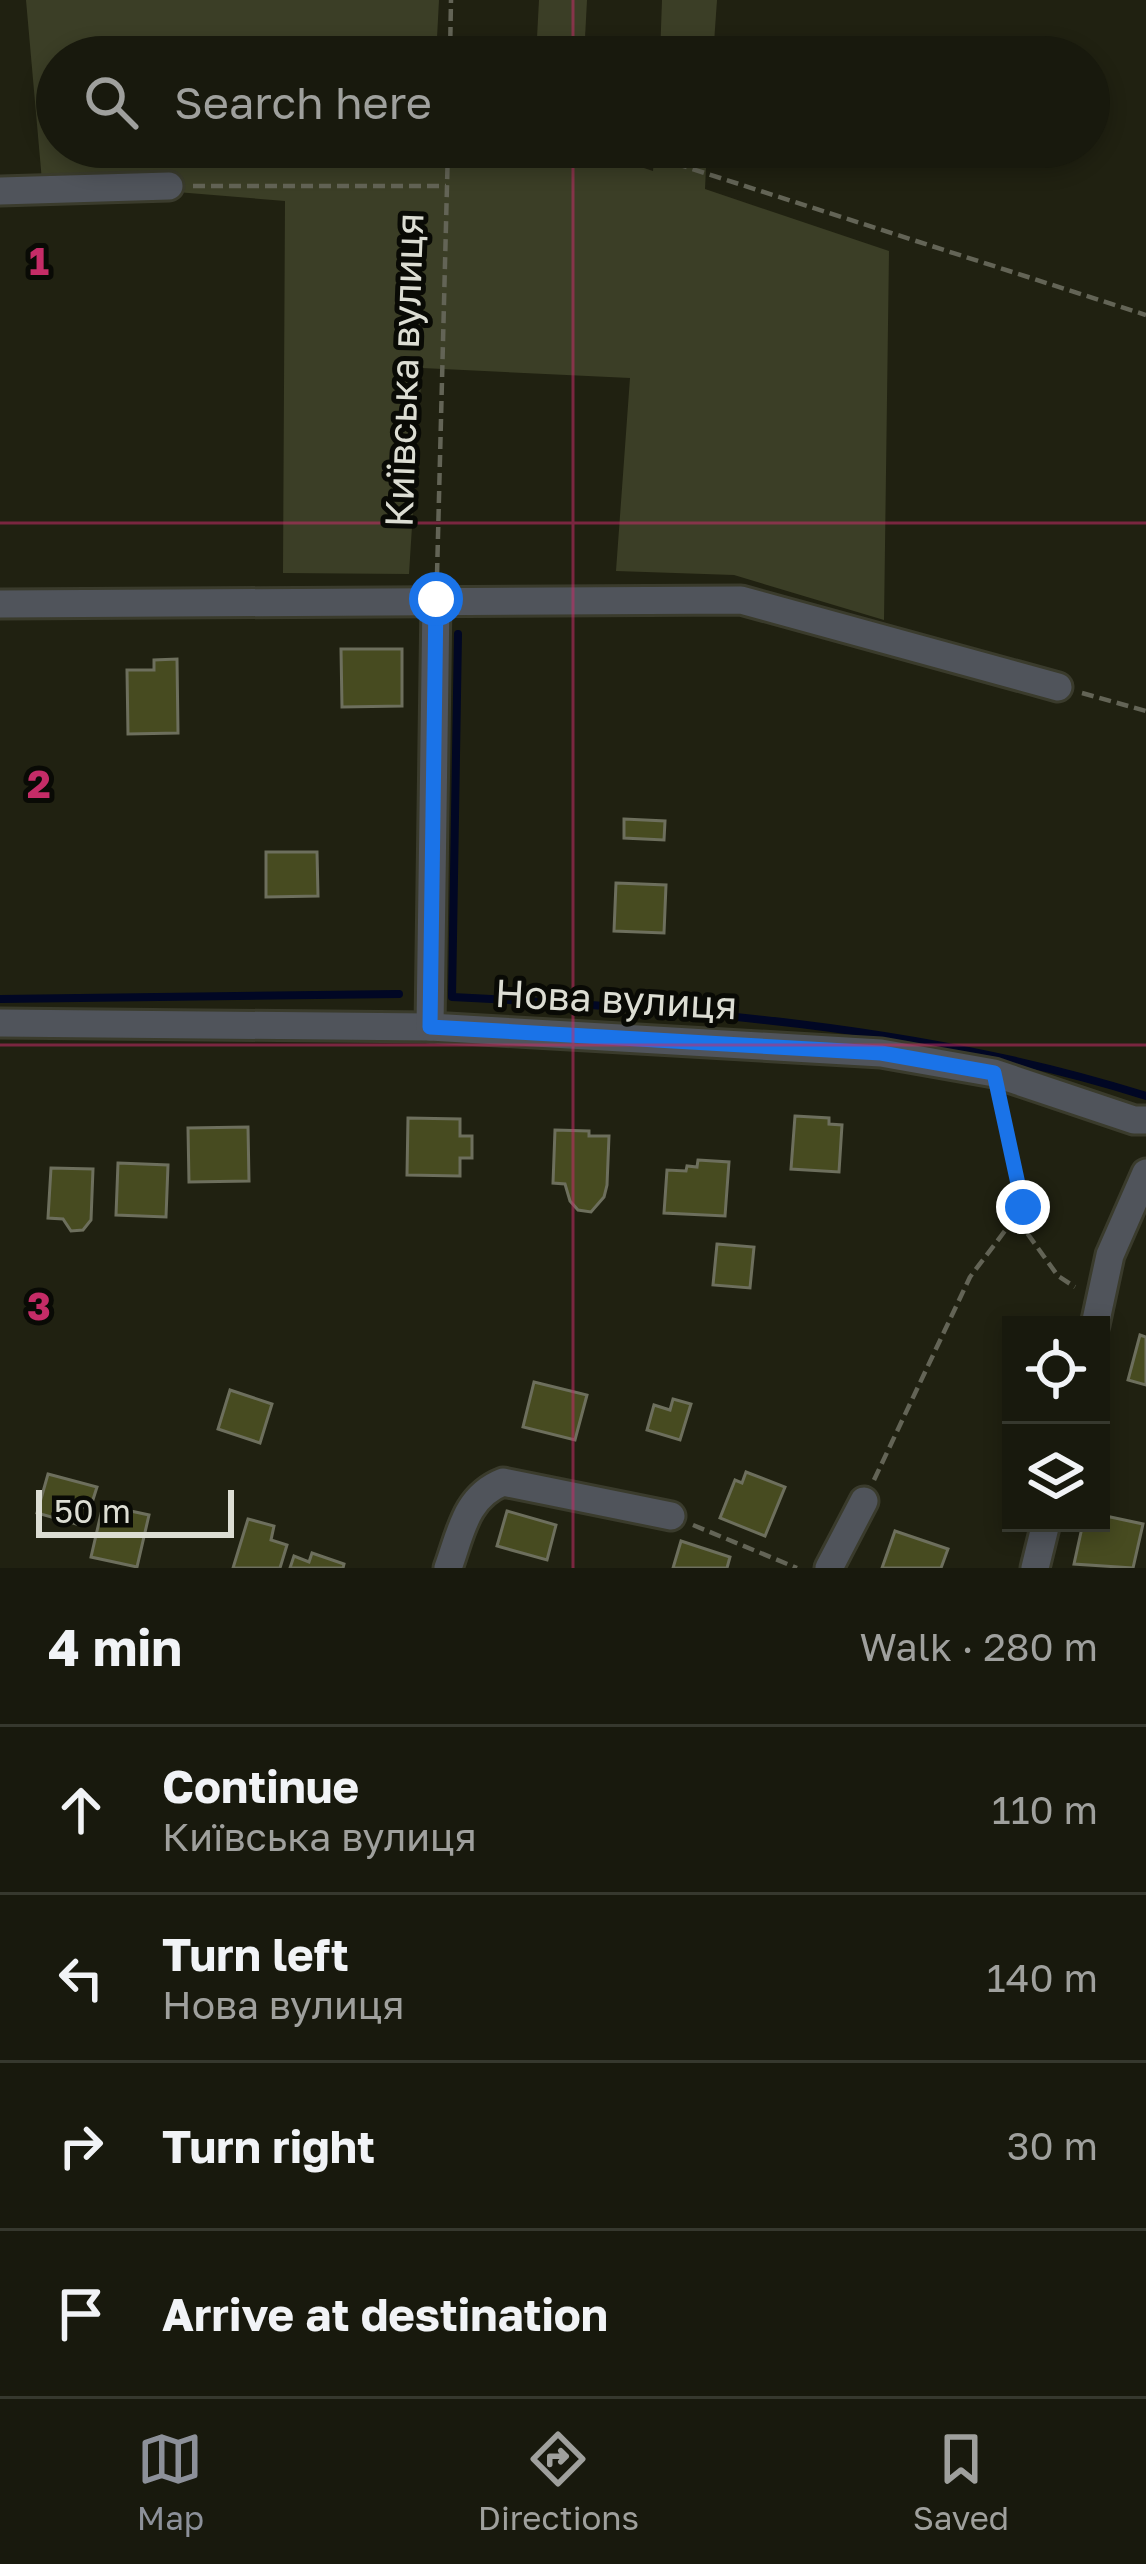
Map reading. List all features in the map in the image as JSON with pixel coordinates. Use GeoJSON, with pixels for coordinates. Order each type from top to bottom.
{"type":"FeatureCollection","features":[{"type":"Feature","properties":{"kind":"street"},"geometry":{"type":"LineString","coordinates":[[0,191],[170,186]]}},
{"type":"Feature","properties":{"kind":"street"},"geometry":{"type":"LineString","coordinates":[[430,1027],[436,599]]}},
{"type":"Feature","properties":{"kind":"street"},"geometry":{"type":"LineString","coordinates":[[0,604],[741,600],[1058,687]]}},
{"type":"Feature","properties":{"kind":"street","name":"Нова вулиця"},"geometry":{"type":"LineString","coordinates":[[0,1023],[430,1027],[881,1053],[994,1073],[1146,1120]]}},
{"type":"Feature","properties":{"kind":"street"},"geometry":{"type":"LineString","coordinates":[[1097,1314],[1110,1255],[1146,1173]]}},
{"type":"Feature","properties":{"kind":"street"},"geometry":{"type":"LineString","coordinates":[[448,1568],[470,1507],[485,1489],[503,1482],[671,1516]]}},
{"type":"Feature","properties":{"kind":"street"},"geometry":{"type":"LineString","coordinates":[[829,1568],[864,1501]]}},
{"type":"Feature","properties":{"kind":"street"},"geometry":{"type":"LineString","coordinates":[[1035,1568],[1044,1532]]}},
{"type":"Feature","properties":{"kind":"path"},"geometry":{"type":"LineString","coordinates":[[450,36],[451,0]]}},
{"type":"Feature","properties":{"kind":"path","name":"Київська вулиця"},"geometry":{"type":"LineString","coordinates":[[436,599],[448,168]]}},
{"type":"Feature","properties":{"kind":"path"},"geometry":{"type":"LineString","coordinates":[[689,168],[1146,315]]}},
{"type":"Feature","properties":{"kind":"path"},"geometry":{"type":"LineString","coordinates":[[170,186],[448,186]]}},
{"type":"Feature","properties":{"kind":"path"},"geometry":{"type":"LineString","coordinates":[[1058,687],[1146,711]]}},
{"type":"Feature","properties":{"kind":"path"},"geometry":{"type":"LineString","coordinates":[[864,1501],[970,1277],[1023,1207],[994,1073]]}},
{"type":"Feature","properties":{"kind":"path"},"geometry":{"type":"LineString","coordinates":[[1015,1216],[1058,1276],[1097,1314]]}},
{"type":"Feature","properties":{"kind":"path"},"geometry":{"type":"LineString","coordinates":[[671,1516],[797,1568]]}},
{"type":"Feature","properties":{"kind":"green space"},"geometry":{"type":"Polygon","coordinates":[[[26,0],[439,0],[437,36],[36,36],[36,113],[26,0]]]}},
{"type":"Feature","properties":{"kind":"green space"},"geometry":{"type":"Polygon","coordinates":[[[539,0],[587,0],[585,36],[537,36],[539,0]]]}},
{"type":"Feature","properties":{"kind":"green space"},"geometry":{"type":"Polygon","coordinates":[[[662,0],[717,0],[714,36],[661,36],[662,0]]]}},
{"type":"Feature","properties":{"kind":"green space"},"geometry":{"type":"Polygon","coordinates":[[[41,168],[706,168],[705,189],[889,251],[884,620],[734,575],[616,571],[630,378],[422,368],[409,574],[283,573],[285,201],[42,181],[41,168]]]}},
{"type":"Feature","properties":{"kind":"building"},"geometry":{"type":"Polygon","coordinates":[[[341,649],[402,649],[402,706],[342,707],[341,649]]]}},
{"type":"Feature","properties":{"kind":"building"},"geometry":{"type":"Polygon","coordinates":[[[177,659],[178,733],[128,734],[127,670],[154,670],[154,660],[177,659]]]}},
{"type":"Feature","properties":{"kind":"building"},"geometry":{"type":"Polygon","coordinates":[[[624,819],[665,821],[664,840],[624,838],[624,819]]]}},
{"type":"Feature","properties":{"kind":"building"},"geometry":{"type":"Polygon","coordinates":[[[266,852],[317,852],[318,896],[266,897],[266,852]]]}},
{"type":"Feature","properties":{"kind":"building"},"geometry":{"type":"Polygon","coordinates":[[[616,883],[666,885],[664,933],[614,931],[616,883]]]}},
{"type":"Feature","properties":{"kind":"building"},"geometry":{"type":"Polygon","coordinates":[[[795,1116],[829,1118],[829,1124],[842,1125],[839,1172],[791,1169],[795,1116]]]}},
{"type":"Feature","properties":{"kind":"building"},"geometry":{"type":"Polygon","coordinates":[[[408,1118],[460,1119],[460,1136],[472,1136],[472,1158],[460,1158],[460,1176],[407,1175],[408,1118]]]}},
{"type":"Feature","properties":{"kind":"building"},"geometry":{"type":"Polygon","coordinates":[[[248,1127],[249,1181],[189,1182],[188,1128],[248,1127]]]}},
{"type":"Feature","properties":{"kind":"building"},"geometry":{"type":"Polygon","coordinates":[[[555,1130],[609,1136],[607,1185],[591,1212],[578,1210],[565,1184],[553,1183],[555,1130]]]}},
{"type":"Feature","properties":{"kind":"building"},"geometry":{"type":"Polygon","coordinates":[[[698,1160],[729,1162],[725,1216],[664,1213],[667,1170],[686,1171],[687,1166],[697,1167],[698,1160]]]}},
{"type":"Feature","properties":{"kind":"building"},"geometry":{"type":"Polygon","coordinates":[[[118,1163],[168,1165],[166,1217],[116,1215],[118,1163]]]}},
{"type":"Feature","properties":{"kind":"building"},"geometry":{"type":"Polygon","coordinates":[[[51,1168],[93,1169],[91,1220],[83,1230],[71,1231],[63,1219],[48,1218],[51,1168]]]}},
{"type":"Feature","properties":{"kind":"building"},"geometry":{"type":"Polygon","coordinates":[[[717,1244],[754,1247],[750,1288],[713,1285],[717,1244]]]}},
{"type":"Feature","properties":{"kind":"building"},"geometry":{"type":"Polygon","coordinates":[[[1140,1335],[1146,1337],[1146,1385],[1128,1380],[1140,1335]]]}},
{"type":"Feature","properties":{"kind":"building"},"geometry":{"type":"Polygon","coordinates":[[[534,1382],[587,1395],[575,1440],[523,1427],[534,1382]]]}},
{"type":"Feature","properties":{"kind":"building"},"geometry":{"type":"Polygon","coordinates":[[[230,1390],[272,1404],[260,1443],[218,1429],[230,1390]]]}},
{"type":"Feature","properties":{"kind":"building"},"geometry":{"type":"Polygon","coordinates":[[[673,1399],[691,1404],[680,1440],[647,1430],[654,1405],[670,1410],[673,1399]]]}},
{"type":"Feature","properties":{"kind":"building"},"geometry":{"type":"Polygon","coordinates":[[[746,1472],[785,1487],[765,1536],[720,1518],[735,1480],[742,1483],[746,1472]]]}},
{"type":"Feature","properties":{"kind":"building"},"geometry":{"type":"Polygon","coordinates":[[[48,1474],[97,1487],[90,1509],[81,1506],[76,1524],[37,1513],[48,1474]]]}},
{"type":"Feature","properties":{"kind":"building"},"geometry":{"type":"Polygon","coordinates":[[[103,1505],[149,1515],[137,1567],[91,1557],[103,1505]]]}},
{"type":"Feature","properties":{"kind":"building"},"geometry":{"type":"Polygon","coordinates":[[[507,1511],[556,1525],[547,1560],[497,1546],[507,1511]]]}},
{"type":"Feature","properties":{"kind":"building"},"geometry":{"type":"Polygon","coordinates":[[[1110,1517],[1143,1524],[1133,1568],[1074,1564],[1081,1532],[1110,1532],[1110,1517]]]}},
{"type":"Feature","properties":{"kind":"building"},"geometry":{"type":"Polygon","coordinates":[[[248,1519],[274,1526],[271,1540],[287,1545],[280,1568],[233,1568],[248,1519]]]}},
{"type":"Feature","properties":{"kind":"building"},"geometry":{"type":"Polygon","coordinates":[[[895,1531],[948,1549],[941,1568],[882,1568],[895,1531]]]}},
{"type":"Feature","properties":{"kind":"building"},"geometry":{"type":"Polygon","coordinates":[[[681,1541],[730,1557],[727,1568],[673,1568],[681,1541]]]}},
{"type":"Feature","properties":{"kind":"building"},"geometry":{"type":"Polygon","coordinates":[[[312,1553],[344,1564],[343,1568],[290,1568],[294,1556],[309,1562],[312,1553]]]}},
{"type":"Feature","properties":{"kind":"waterway"},"geometry":{"type":"LineString","coordinates":[[458,634],[452,997],[802,1024],[976,1052],[1146,1096]]}},
{"type":"Feature","properties":{"kind":"waterway"},"geometry":{"type":"LineString","coordinates":[[0,999],[399,994]]}},
{"type":"Feature","properties":{"kind":"route"},"geometry":{"type":"LineString","coordinates":[[436,599],[430,1027],[881,1053],[994,1073],[1023,1207]]}}]}
